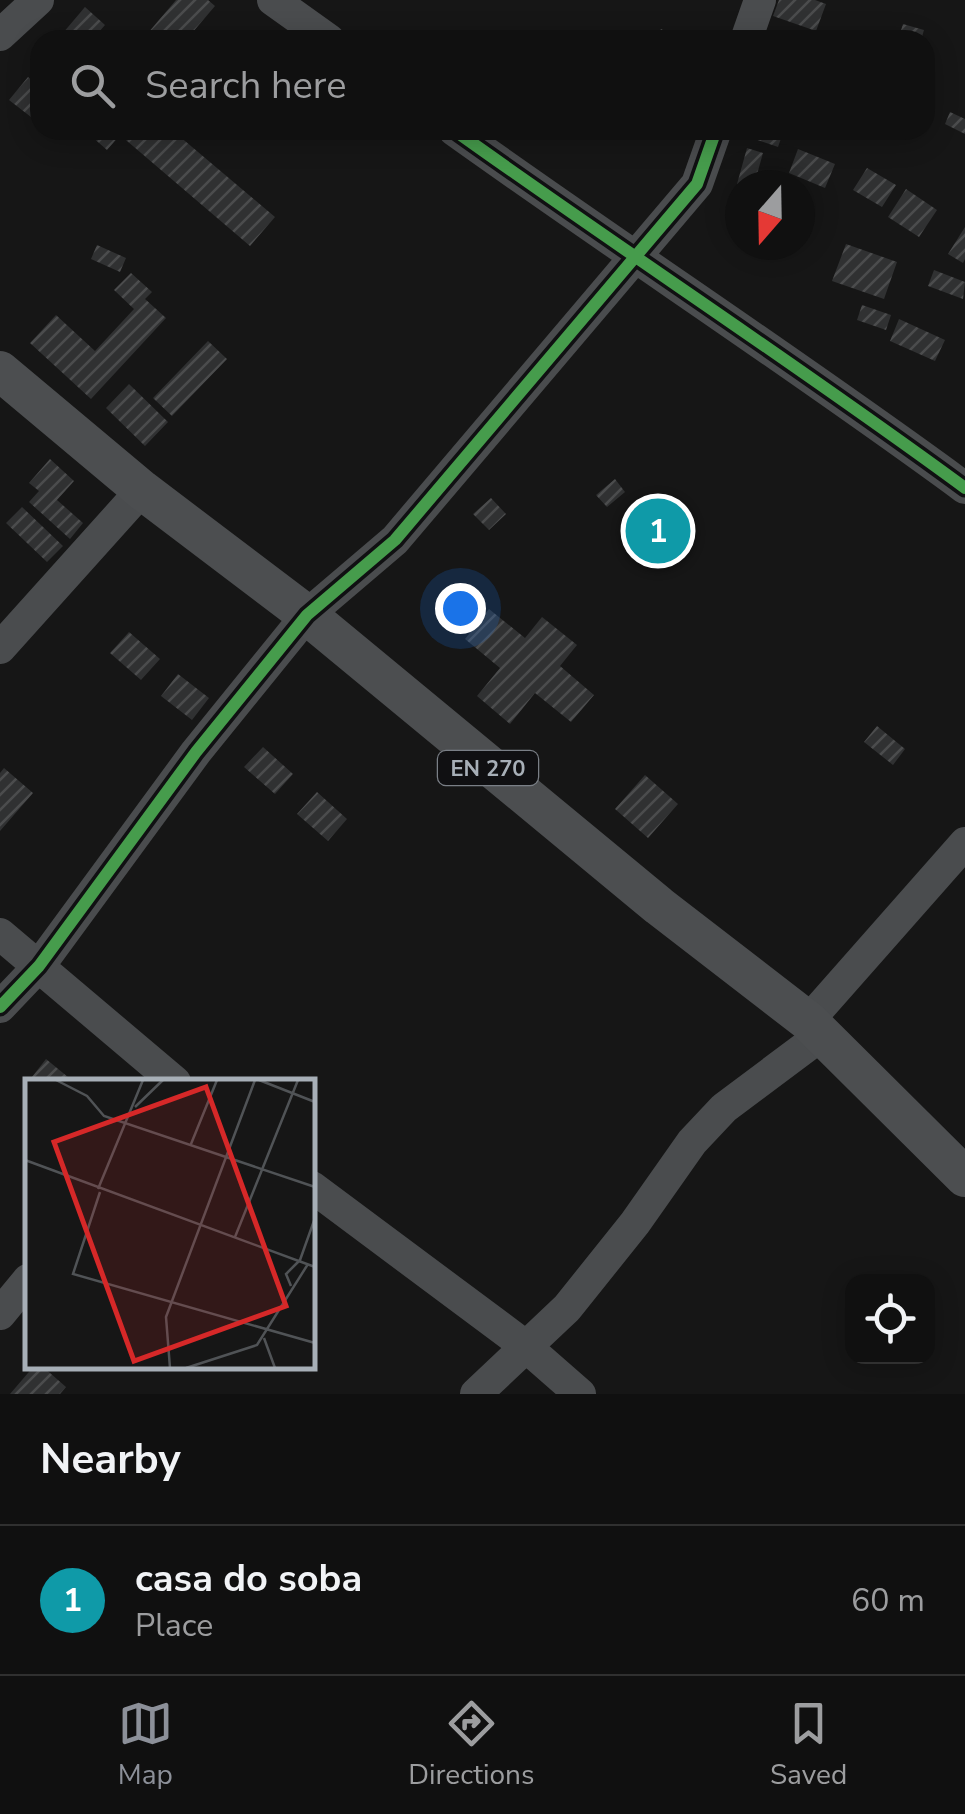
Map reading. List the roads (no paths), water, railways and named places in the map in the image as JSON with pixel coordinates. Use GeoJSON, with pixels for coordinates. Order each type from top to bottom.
{"type":"FeatureCollection","features":[{"type":"Feature","properties":{"kind":"main road","name":"EN 270"},"geometry":{"type":"LineString","coordinates":[[0,371],[142,490],[307,615],[528,800],[816,1027],[965,1178]]}},
{"type":"Feature","properties":{"kind":"street"},"geometry":{"type":"LineString","coordinates":[[0,36],[38,0]]}},
{"type":"Feature","properties":{"kind":"street"},"geometry":{"type":"LineString","coordinates":[[273,0],[315,30]]}},
{"type":"Feature","properties":{"kind":"street"},"geometry":{"type":"LineString","coordinates":[[750,30],[760,0]]}},
{"type":"Feature","properties":{"kind":"street"},"geometry":{"type":"LineString","coordinates":[[468,140],[635,260],[827,386],[965,488]]}},
{"type":"Feature","properties":{"kind":"street"},"geometry":{"type":"LineString","coordinates":[[0,1007],[39,966],[196,752],[307,615],[395,540],[698,184],[713,140]]}},
{"type":"Feature","properties":{"kind":"street"},"geometry":{"type":"LineString","coordinates":[[0,648],[142,490]]}},
{"type":"Feature","properties":{"kind":"street"},"geometry":{"type":"LineString","coordinates":[[476,1394],[567,1308],[703,1130],[816,1027],[965,842]]}},
{"type":"Feature","properties":{"kind":"street"},"geometry":{"type":"LineString","coordinates":[[0,934],[171,1079]]}},
{"type":"Feature","properties":{"kind":"street"},"geometry":{"type":"LineString","coordinates":[[315,1189],[524,1345],[580,1394]]}},
{"type":"Feature","properties":{"kind":"street"},"geometry":{"type":"LineString","coordinates":[[0,1314],[25,1284]]}},
{"type":"Feature","properties":{"kind":"place","name":"casa do soba"},"geometry":{"type":"Point","coordinates":[658,531]}}]}
